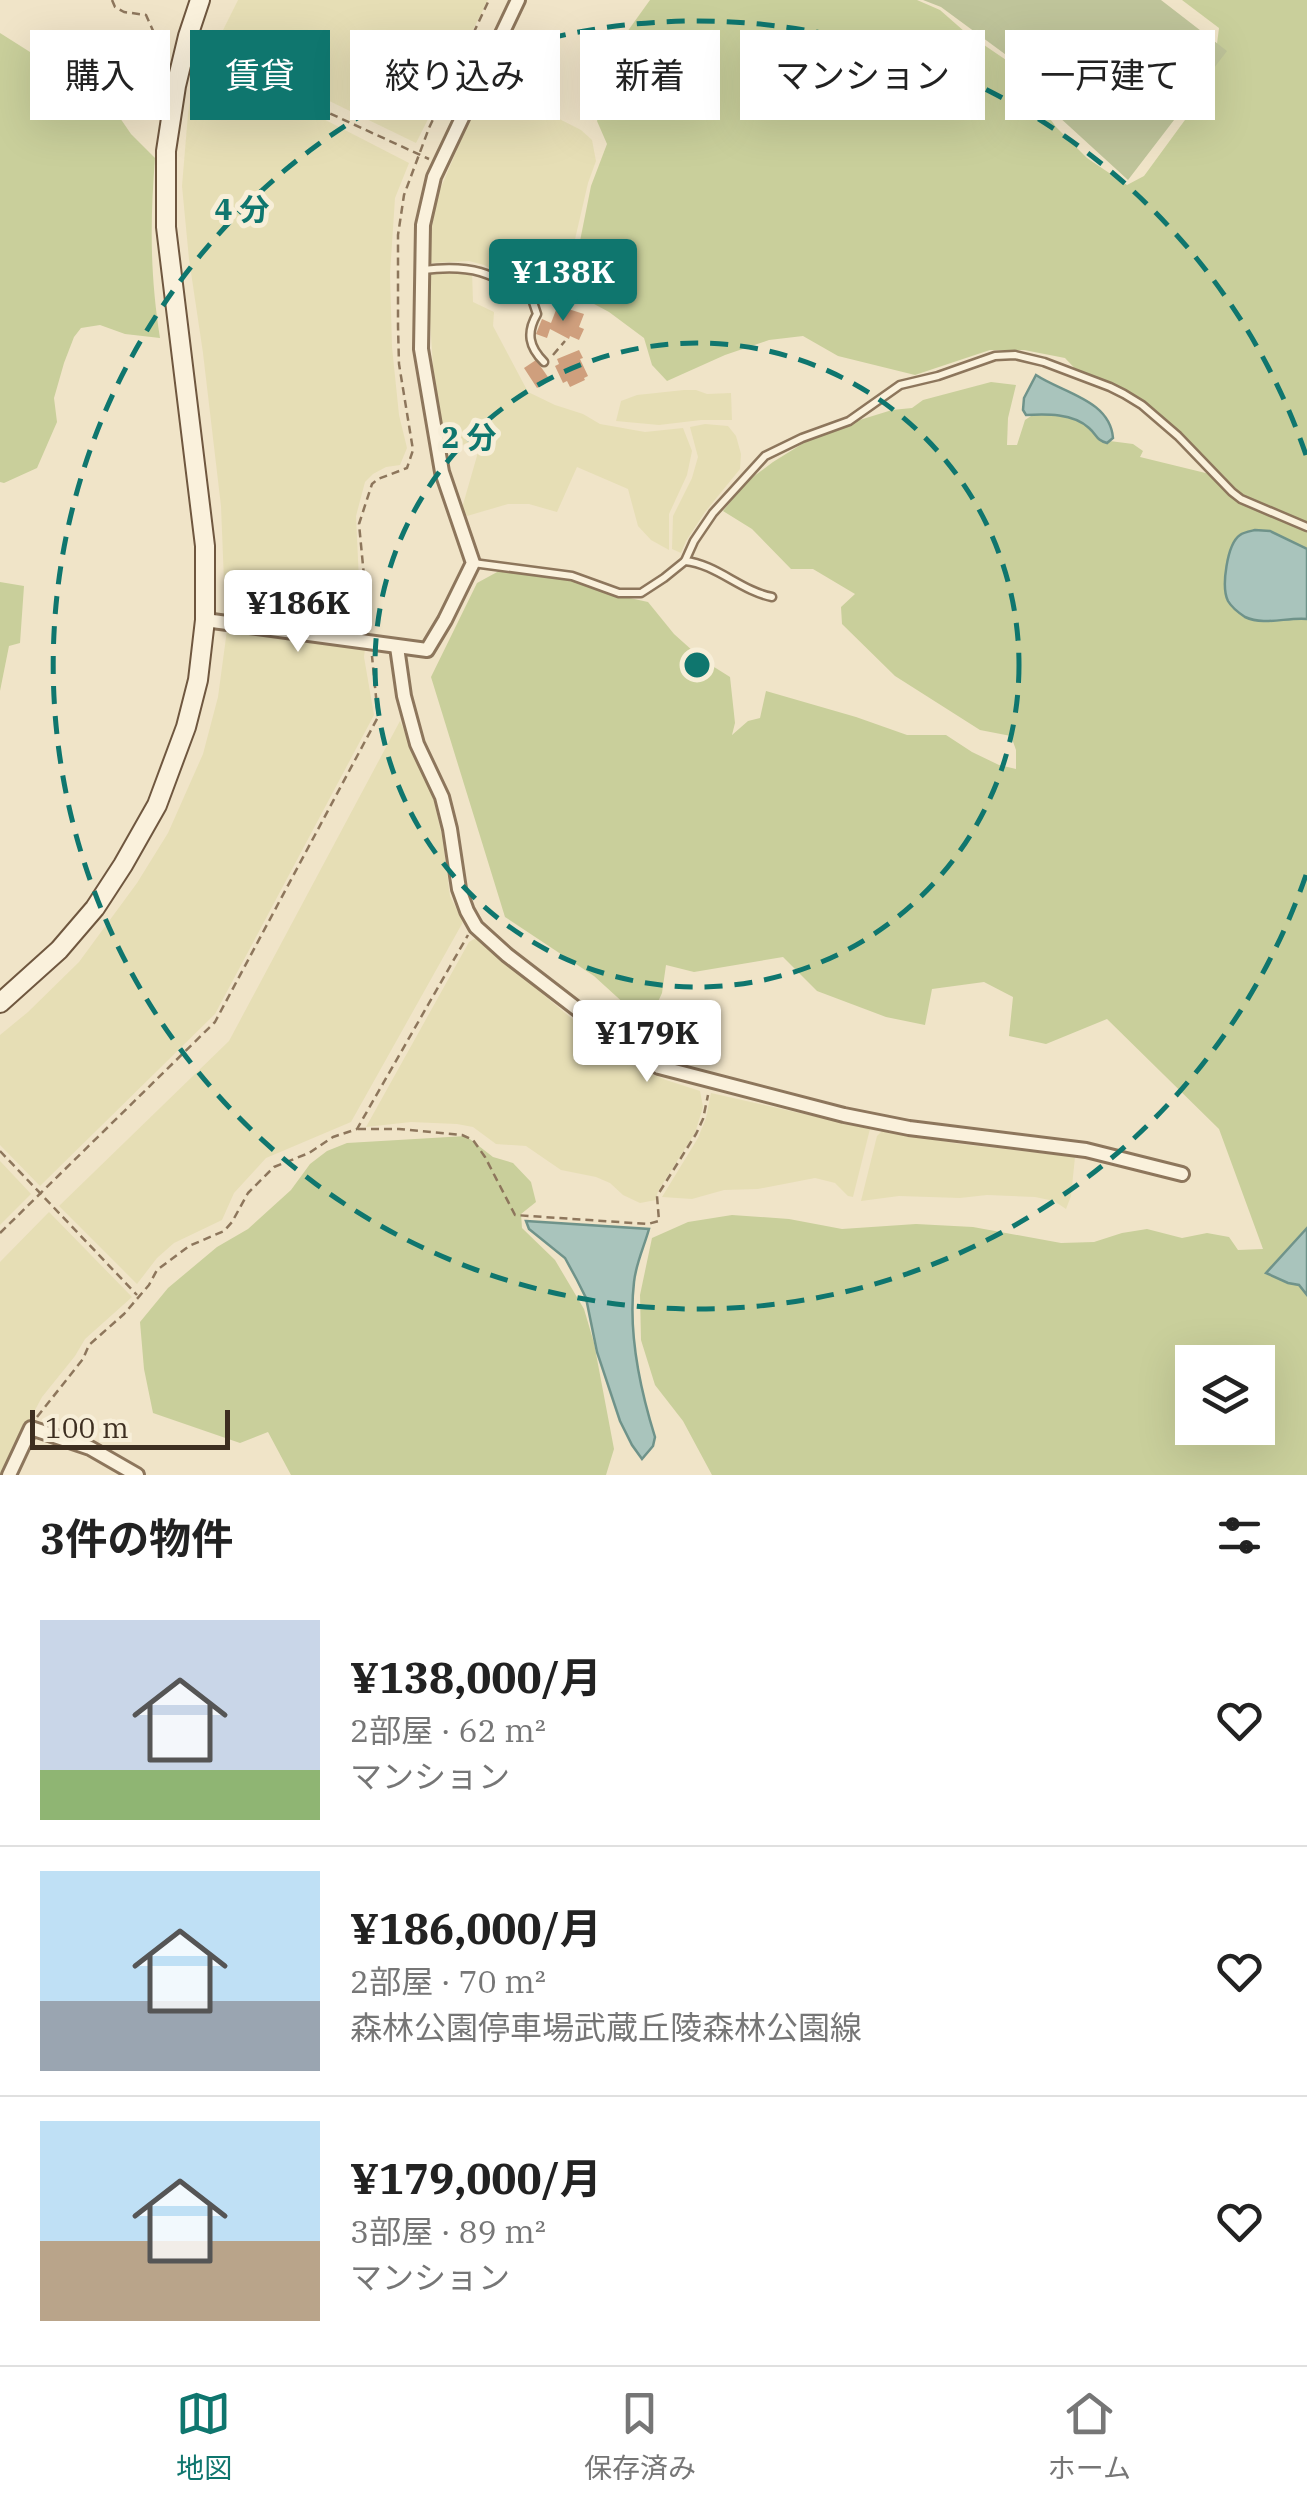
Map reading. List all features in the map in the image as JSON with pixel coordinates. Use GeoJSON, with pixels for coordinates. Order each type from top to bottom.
{"type":"FeatureCollection","features":[{"type":"Feature","properties":{"kind":"main road"},"geometry":{"type":"LineString","coordinates":[[0,1003],[59,950],[95,908],[124,865],[157,805],[198,680],[205,620],[205,546],[166,227],[166,151],[180,68],[200,0]]}},
{"type":"Feature","properties":{"kind":"street"},"geometry":{"type":"LineString","coordinates":[[205,620],[428,650],[445,620],[472,563],[442,472],[421,349],[423,225],[434,177],[518,0]]}},
{"type":"Feature","properties":{"kind":"street"},"geometry":{"type":"LineString","coordinates":[[397,647],[416,744],[442,797],[466,911],[506,955],[630,1049],[659,1067],[711,1082],[909,1128],[1086,1150],[1182,1174]]}},
{"type":"Feature","properties":{"kind":"street"},"geometry":{"type":"LineString","coordinates":[[9,1475],[31,1428],[90,1448],[137,1475]]}},
{"type":"Feature","properties":{"kind":"lane"},"geometry":{"type":"LineString","coordinates":[[422,270],[460,268],[486,272],[532,299],[537,314],[528,337],[544,362]]}},
{"type":"Feature","properties":{"kind":"lane"},"geometry":{"type":"LineString","coordinates":[[472,563],[572,576],[605,590],[641,593],[685,560],[714,513],[765,456],[849,421],[900,385],[995,356],[1016,355],[1064,368],[1124,394],[1178,436],[1241,499],[1307,527]]}},
{"type":"Feature","properties":{"kind":"lane"},"geometry":{"type":"LineString","coordinates":[[685,560],[772,598]]}},
{"type":"Feature","properties":{"kind":"path"},"geometry":{"type":"LineString","coordinates":[[112,0],[115,8],[124,12],[146,15],[153,30]]}},
{"type":"Feature","properties":{"kind":"path"},"geometry":{"type":"LineString","coordinates":[[180,68],[200,73],[244,74],[440,164]]}},
{"type":"Feature","properties":{"kind":"path"},"geometry":{"type":"LineString","coordinates":[[544,362],[558,352],[564,341]]}},
{"type":"Feature","properties":{"kind":"path"},"geometry":{"type":"LineString","coordinates":[[357,1129],[463,941],[476,926]]}},
{"type":"Feature","properties":{"kind":"path"},"geometry":{"type":"LineString","coordinates":[[31,1428],[89,1345],[124,1314],[157,1270],[189,1246],[224,1231],[248,1193],[274,1167],[357,1129],[462,1134],[473,1140],[485,1156],[516,1215],[648,1224],[660,1221],[658,1196],[703,1119],[711,1082]]}},
{"type":"Feature","properties":{"kind":"path"},"geometry":{"type":"LineString","coordinates":[[0,1152],[138,1297]]}},
{"type":"Feature","properties":{"kind":"shaded area"},"geometry":{"type":"Polygon","coordinates":[[[238,0],[488,0],[473,30],[350,30],[350,111],[330,101],[330,30],[223,30],[238,0]]]}},
{"type":"Feature","properties":{"kind":"shaded area"},"geometry":{"type":"Polygon","coordinates":[[[190,102],[190,120],[326,120],[409,163],[395,198],[390,274],[392,347],[399,415],[407,448],[400,465],[386,467],[365,482],[356,516],[361,624],[225,607],[221,506],[182,186],[190,102]]]}},
{"type":"Feature","properties":{"kind":"shaded area"},"geometry":{"type":"Polygon","coordinates":[[[560,119],[592,140],[596,161],[567,274],[557,296],[548,299],[469,261],[430,263],[430,235],[439,192],[470,120],[560,119]]]}},
{"type":"Feature","properties":{"kind":"shaded area"},"geometry":{"type":"Polygon","coordinates":[[[369,120],[428,120],[416,143],[369,120]]]}},
{"type":"Feature","properties":{"kind":"shaded area"},"geometry":{"type":"Polygon","coordinates":[[[472,271],[473,302],[494,312],[493,326],[528,392],[600,424],[645,432],[683,428],[692,451],[687,475],[669,514],[669,550],[651,540],[638,526],[628,489],[577,467],[557,512],[529,504],[508,504],[467,516],[462,508],[481,442],[471,441],[446,453],[434,381],[427,276],[431,272],[472,271]]]}},
{"type":"Feature","properties":{"kind":"shaded area"},"geometry":{"type":"Polygon","coordinates":[[[684,390],[731,393],[732,420],[659,425],[616,421],[621,401],[637,395],[684,390]]]}},
{"type":"Feature","properties":{"kind":"shaded area"},"geometry":{"type":"Polygon","coordinates":[[[728,426],[736,436],[740,469],[705,512],[681,553],[672,549],[673,516],[698,457],[690,427],[728,426]]]}},
{"type":"Feature","properties":{"kind":"shaded area"},"geometry":{"type":"Polygon","coordinates":[[[227,630],[365,649],[374,715],[215,1014],[40,1186],[0,1145],[0,1035],[79,962],[168,833],[203,754],[218,697],[227,630]]]}},
{"type":"Feature","properties":{"kind":"shaded area"},"geometry":{"type":"Polygon","coordinates":[[[400,721],[434,799],[450,896],[463,922],[351,1122],[266,1158],[234,1193],[222,1220],[174,1243],[137,1284],[59,1206],[229,1041],[400,721]]]}},
{"type":"Feature","properties":{"kind":"shaded area"},"geometry":{"type":"Polygon","coordinates":[[[476,938],[621,1060],[700,1091],[703,1107],[695,1133],[656,1200],[640,1203],[596,1177],[561,1170],[526,1146],[496,1144],[473,1127],[411,1122],[366,1127],[469,942],[476,938]]]}},
{"type":"Feature","properties":{"kind":"shaded area"},"geometry":{"type":"Polygon","coordinates":[[[711,1093],[870,1129],[853,1197],[835,1183],[815,1178],[758,1189],[724,1190],[692,1199],[662,1197],[698,1138],[711,1093]]]}},
{"type":"Feature","properties":{"kind":"shaded area"},"geometry":{"type":"Polygon","coordinates":[[[882,1131],[1075,1157],[1071,1196],[1066,1209],[1054,1201],[1035,1197],[987,1195],[899,1196],[861,1201],[877,1136],[882,1131]]]}},
{"type":"Feature","properties":{"kind":"shaded area"},"geometry":{"type":"Polygon","coordinates":[[[0,1161],[31,1194],[0,1225],[0,1161]]]}},
{"type":"Feature","properties":{"kind":"shaded area"},"geometry":{"type":"Polygon","coordinates":[[[49,1212],[132,1297],[85,1339],[42,1397],[0,1475],[0,1262],[49,1212]]]}},
{"type":"Feature","properties":{"kind":"green space"},"geometry":{"type":"Polygon","coordinates":[[[650,0],[917,0],[940,10],[963,30],[740,30],[740,120],[985,120],[985,46],[1005,59],[1005,120],[1051,120],[1087,158],[1127,185],[1144,176],[1185,120],[1215,120],[1219,28],[1182,0],[1307,0],[1307,1475],[712,1475],[683,1421],[655,1385],[641,1340],[640,1295],[652,1238],[688,1222],[732,1215],[789,1219],[842,1229],[916,1224],[973,1227],[1061,1243],[1094,1242],[1147,1229],[1182,1238],[1207,1233],[1229,1237],[1238,1250],[1263,1249],[1219,1129],[1107,1019],[1046,1044],[1009,1036],[1013,997],[984,982],[932,989],[925,1025],[886,1017],[817,991],[783,957],[694,972],[666,965],[662,993],[652,1015],[628,1007],[594,976],[505,917],[431,677],[477,583],[512,564],[648,602],[674,634],[730,677],[735,723],[732,735],[748,721],[760,718],[766,691],[907,735],[946,735],[972,752],[1016,769],[1011,736],[980,730],[895,676],[842,624],[841,607],[855,594],[813,569],[791,569],[752,529],[723,511],[746,482],[810,439],[837,427],[991,382],[1016,385],[1008,418],[1007,445],[1017,445],[1025,420],[1037,412],[1075,416],[1091,426],[1102,440],[1133,444],[1143,451],[1140,457],[1226,478],[1157,411],[1110,384],[1082,376],[1065,358],[1024,350],[990,350],[915,375],[838,356],[803,336],[769,340],[667,381],[652,365],[644,338],[609,312],[570,291],[591,186],[607,144],[597,121],[720,120],[720,30],[628,30],[650,0]]]}},
{"type":"Feature","properties":{"kind":"green space"},"geometry":{"type":"Polygon","coordinates":[[[923,0],[1161,0],[1200,30],[1005,30],[1005,54],[985,39],[985,30],[972,30],[941,7],[923,0]]]}},
{"type":"Feature","properties":{"kind":"green space"},"geometry":{"type":"Polygon","coordinates":[[[0,33],[30,52],[30,120],[121,120],[155,158],[152,248],[160,338],[125,334],[100,325],[81,328],[64,363],[54,398],[57,422],[37,468],[0,482],[0,33]]]}},
{"type":"Feature","properties":{"kind":"green space"},"geometry":{"type":"Polygon","coordinates":[[[1215,42],[1227,51],[1215,67],[1215,42]]]}},
{"type":"Feature","properties":{"kind":"green space"},"geometry":{"type":"Polygon","coordinates":[[[1062,120],[1174,120],[1128,180],[1062,120]]]}},
{"type":"Feature","properties":{"kind":"green space"},"geometry":{"type":"Polygon","coordinates":[[[0,582],[24,586],[20,643],[9,646],[0,691],[0,582]]]}},
{"type":"Feature","properties":{"kind":"green space"},"geometry":{"type":"Polygon","coordinates":[[[466,1136],[493,1157],[513,1163],[531,1182],[536,1202],[521,1214],[522,1228],[555,1260],[584,1309],[614,1449],[606,1475],[291,1475],[268,1432],[240,1443],[153,1413],[140,1322],[168,1288],[217,1247],[248,1229],[327,1151],[347,1143],[466,1136]]]}},
{"type":"Feature","properties":{"kind":"water"},"geometry":{"type":"Polygon","coordinates":[[[1036,375],[1094,406],[1110,425],[1113,438],[1103,442],[1083,423],[1067,417],[1026,415],[1024,398],[1036,375]]]}},
{"type":"Feature","properties":{"kind":"water"},"geometry":{"type":"Polygon","coordinates":[[[1270,531],[1307,549],[1307,619],[1252,620],[1228,601],[1225,576],[1232,547],[1240,535],[1270,531]]]}},
{"type":"Feature","properties":{"kind":"water"},"geometry":{"type":"Polygon","coordinates":[[[526,1221],[649,1229],[636,1268],[633,1301],[637,1361],[655,1437],[642,1459],[620,1421],[597,1352],[586,1298],[565,1258],[529,1229],[526,1221]]]}},
{"type":"Feature","properties":{"kind":"water"},"geometry":{"type":"Polygon","coordinates":[[[1307,1228],[1307,1295],[1299,1285],[1266,1273],[1307,1228]]]}},
{"type":"Feature","properties":{"kind":"building"},"geometry":{"type":"Polygon","coordinates":[[[562,307],[584,314],[579,340],[550,329],[547,338],[536,334],[542,319],[551,323],[556,310],[560,312],[562,307]]]}},
{"type":"Feature","properties":{"kind":"building"},"geometry":{"type":"Polygon","coordinates":[[[579,350],[588,376],[570,387],[567,381],[563,383],[555,366],[559,364],[557,359],[579,350]]]}},
{"type":"Feature","properties":{"kind":"building"},"geometry":{"type":"Polygon","coordinates":[[[536,360],[548,377],[537,388],[524,368],[536,360]]]}}]}
